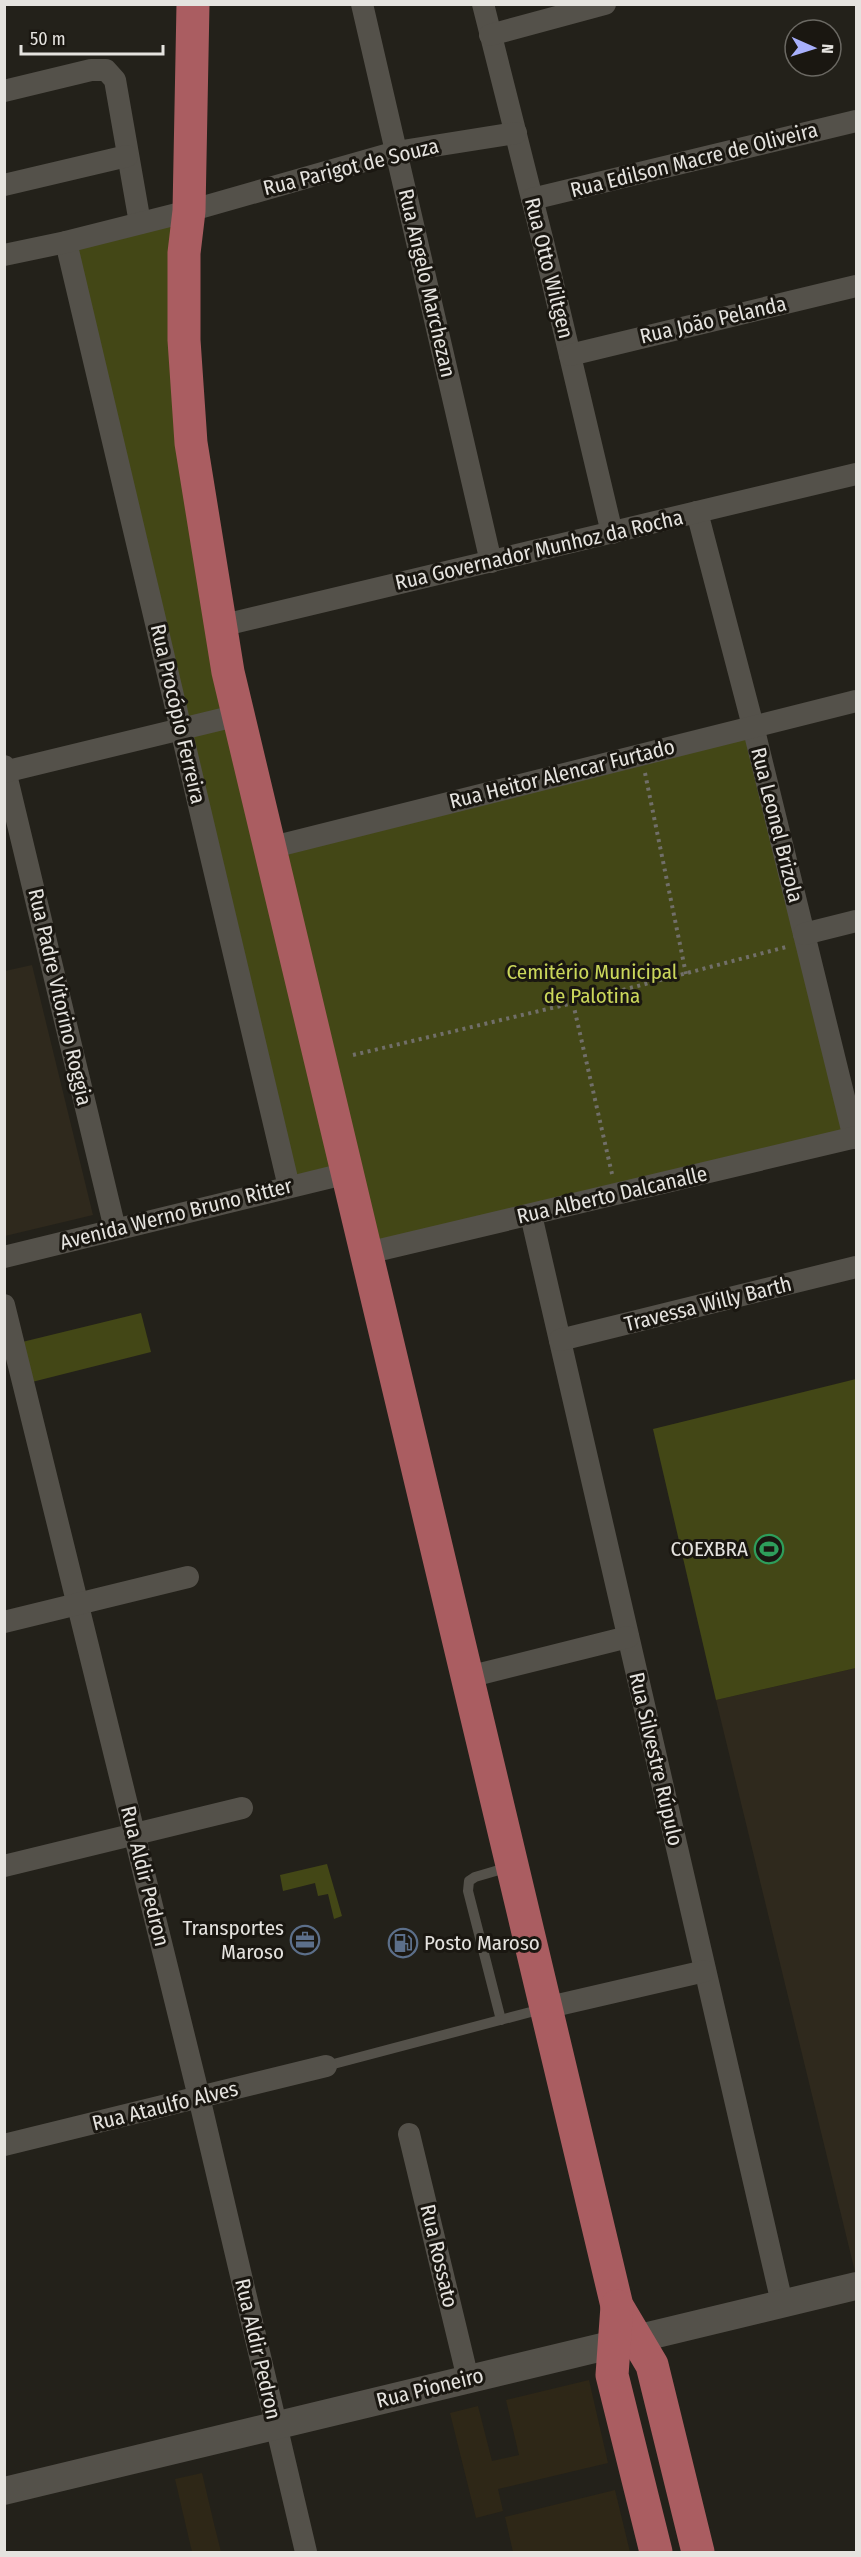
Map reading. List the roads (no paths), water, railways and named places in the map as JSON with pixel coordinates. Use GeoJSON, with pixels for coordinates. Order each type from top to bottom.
{"type":"FeatureCollection","features":[{"type":"Feature","properties":{"kind":"main road"},"geometry":{"type":"LineString","coordinates":[[193,4],[189,210],[184,253],[184,340],[191,443],[228,672],[617,2306],[626,2341],[652,2365],[698,2553]]}},
{"type":"Feature","properties":{"kind":"main road"},"geometry":{"type":"LineString","coordinates":[[626,2341],[612,2375],[656,2553]]}},
{"type":"Feature","properties":{"kind":"street","name":"Rua Angelo Marchezan"},"geometry":{"type":"LineString","coordinates":[[363,4],[491,562]]}},
{"type":"Feature","properties":{"kind":"street","name":"Rua Otto Wiltgen"},"geometry":{"type":"LineString","coordinates":[[483,4],[612,533]]}},
{"type":"Feature","properties":{"kind":"street"},"geometry":{"type":"LineString","coordinates":[[490,35],[605,4]]}},
{"type":"Feature","properties":{"kind":"street"},"geometry":{"type":"LineString","coordinates":[[4,91],[91,70],[106,70],[115,80],[140,223]]}},
{"type":"Feature","properties":{"kind":"street","name":"Rua Edilson Macre de Oliveira"},"geometry":{"type":"LineString","coordinates":[[531,199],[856,121]]}},
{"type":"Feature","properties":{"kind":"street","name":"Rua Parigot de Souza"},"geometry":{"type":"LineString","coordinates":[[4,255],[140,223],[396,152],[516,133]]}},
{"type":"Feature","properties":{"kind":"street"},"geometry":{"type":"LineString","coordinates":[[4,185],[127,156]]}},
{"type":"Feature","properties":{"kind":"street","name":"Rua Procópio Ferreira"},"geometry":{"type":"LineString","coordinates":[[66,242],[289,1187]]}},
{"type":"Feature","properties":{"kind":"street","name":"Rua João Pelanda"},"geometry":{"type":"LineString","coordinates":[[570,355],[856,286]]}},
{"type":"Feature","properties":{"kind":"street","name":"Rua Governador Munhoz da Rocha"},"geometry":{"type":"LineString","coordinates":[[220,626],[856,474]]}},
{"type":"Feature","properties":{"kind":"street","name":"Rua Leonel Brizola"},"geometry":{"type":"LineString","coordinates":[[697,512],[753,726],[795,941],[855,1138]]}},
{"type":"Feature","properties":{"kind":"street","name":"Rua Heitor Alencar Furtado"},"geometry":{"type":"LineString","coordinates":[[269,848],[856,700]]}},
{"type":"Feature","properties":{"kind":"street"},"geometry":{"type":"LineString","coordinates":[[5,770],[239,715]]}},
{"type":"Feature","properties":{"kind":"street","name":"Rua Padre Vitorino Roggia"},"geometry":{"type":"LineString","coordinates":[[5,770],[115,1229]]}},
{"type":"Feature","properties":{"kind":"street"},"geometry":{"type":"LineString","coordinates":[[795,941],[856,921]]}},
{"type":"Feature","properties":{"kind":"street","name":"Rua Alberto Dalcanalle"},"geometry":{"type":"LineString","coordinates":[[367,1253],[855,1138]]}},
{"type":"Feature","properties":{"kind":"street","name":"Avenida Werno Bruno Ritter"},"geometry":{"type":"LineString","coordinates":[[4,1257],[348,1173]]}},
{"type":"Feature","properties":{"kind":"street","name":"Rua Silvestre Rúpulo"},"geometry":{"type":"LineString","coordinates":[[531,1215],[782,2304]]}},
{"type":"Feature","properties":{"kind":"street","name":"Travessa Willy Barth"},"geometry":{"type":"LineString","coordinates":[[560,1340],[856,1267]]}},
{"type":"Feature","properties":{"kind":"street","name":"Rua Aldir Pedron"},"geometry":{"type":"LineString","coordinates":[[4,1305],[199,2097],[306,2553]]}},
{"type":"Feature","properties":{"kind":"street"},"geometry":{"type":"LineString","coordinates":[[4,1622],[188,1577]]}},
{"type":"Feature","properties":{"kind":"street"},"geometry":{"type":"LineString","coordinates":[[468,1677],[628,1637]]}},
{"type":"Feature","properties":{"kind":"street"},"geometry":{"type":"LineString","coordinates":[[4,1866],[242,1808]]}},
{"type":"Feature","properties":{"kind":"street"},"geometry":{"type":"LineString","coordinates":[[545,2008],[705,1971]]}},
{"type":"Feature","properties":{"kind":"street","name":"Rua Ataulfo Alves"},"geometry":{"type":"LineString","coordinates":[[4,2145],[326,2066]]}},
{"type":"Feature","properties":{"kind":"street","name":"Rua Rossato"},"geometry":{"type":"LineString","coordinates":[[409,2134],[468,2379]]}},
{"type":"Feature","properties":{"kind":"street","name":"Rua Pioneiro"},"geometry":{"type":"LineString","coordinates":[[4,2491],[856,2286]]}},
{"type":"Feature","properties":{"kind":"lane"},"geometry":{"type":"LineString","coordinates":[[501,2020],[468,1891],[469,1881],[475,1877],[512,1866]]}},
{"type":"Feature","properties":{"kind":"lane"},"geometry":{"type":"LineString","coordinates":[[326,2066],[545,2008]]}},
{"type":"Feature","properties":{"kind":"place","name":"COEXBRA"},"geometry":{"type":"Point","coordinates":[769,1549]}},
{"type":"Feature","properties":{"kind":"place","name":"Transportes Maroso"},"geometry":{"type":"Point","coordinates":[305,1940]}},
{"type":"Feature","properties":{"kind":"place","name":"Posto Maroso"},"geometry":{"type":"Point","coordinates":[403,1943]}},
{"type":"Feature","properties":{"kind":"park label","name":"Cemitério Municipal de Palotina"},"geometry":{"type":"Point","coordinates":[592,984]}}]}
